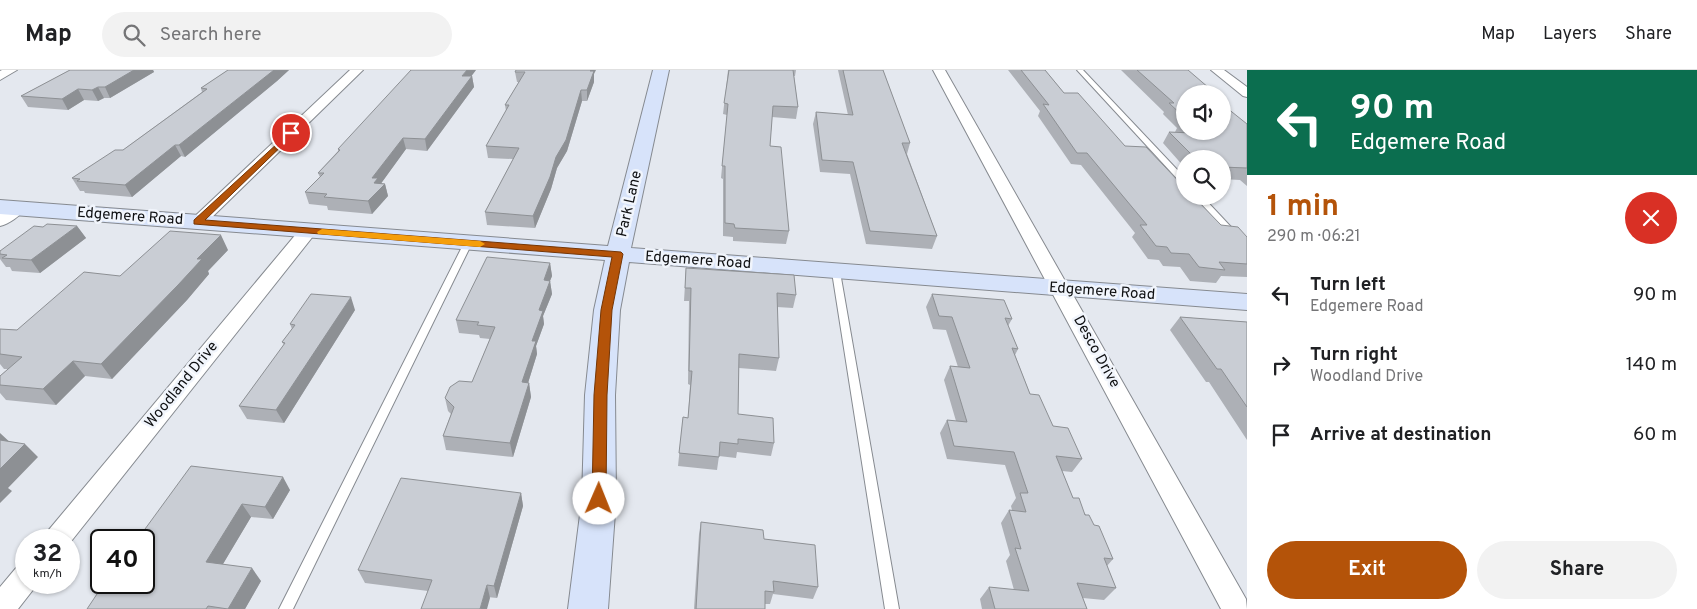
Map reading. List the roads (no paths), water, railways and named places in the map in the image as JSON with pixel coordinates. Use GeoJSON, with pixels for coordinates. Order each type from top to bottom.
{"type":"FeatureCollection","features":[{"type":"Feature","properties":{"kind":"street"},"geometry":{"type":"LineString","coordinates":[[0,76],[12,70]]}},
{"type":"Feature","properties":{"kind":"street"},"geometry":{"type":"LineString","coordinates":[[198,222],[357,70]]}},
{"type":"Feature","properties":{"kind":"street","name":"Park Lane"},"geometry":{"type":"LineString","coordinates":[[588,609],[594,571],[599,499],[600,395],[607,310],[618,254],[661,70]]}},
{"type":"Feature","properties":{"kind":"street","name":"Desco Drive"},"geometry":{"type":"LineString","coordinates":[[939,70],[1236,609]]}},
{"type":"Feature","properties":{"kind":"street"},"geometry":{"type":"LineString","coordinates":[[1217,70],[1247,93]]}},
{"type":"Feature","properties":{"kind":"street","name":"Edgemere Road"},"geometry":{"type":"LineString","coordinates":[[6,212],[198,222],[1247,302]]}},
{"type":"Feature","properties":{"kind":"street","name":"Woodland Drive"},"geometry":{"type":"LineString","coordinates":[[65,529],[308,230]]}},
{"type":"Feature","properties":{"kind":"street"},"geometry":{"type":"LineString","coordinates":[[0,609],[15,591]]}},
{"type":"Feature","properties":{"kind":"lane"},"geometry":{"type":"LineString","coordinates":[[1080,70],[1176,172]]}},
{"type":"Feature","properties":{"kind":"lane"},"geometry":{"type":"LineString","coordinates":[[1206,205],[1247,249]]}},
{"type":"Feature","properties":{"kind":"lane"},"geometry":{"type":"LineString","coordinates":[[286,609],[468,243]]}},
{"type":"Feature","properties":{"kind":"lane"},"geometry":{"type":"LineString","coordinates":[[836,272],[892,609]]}}]}
